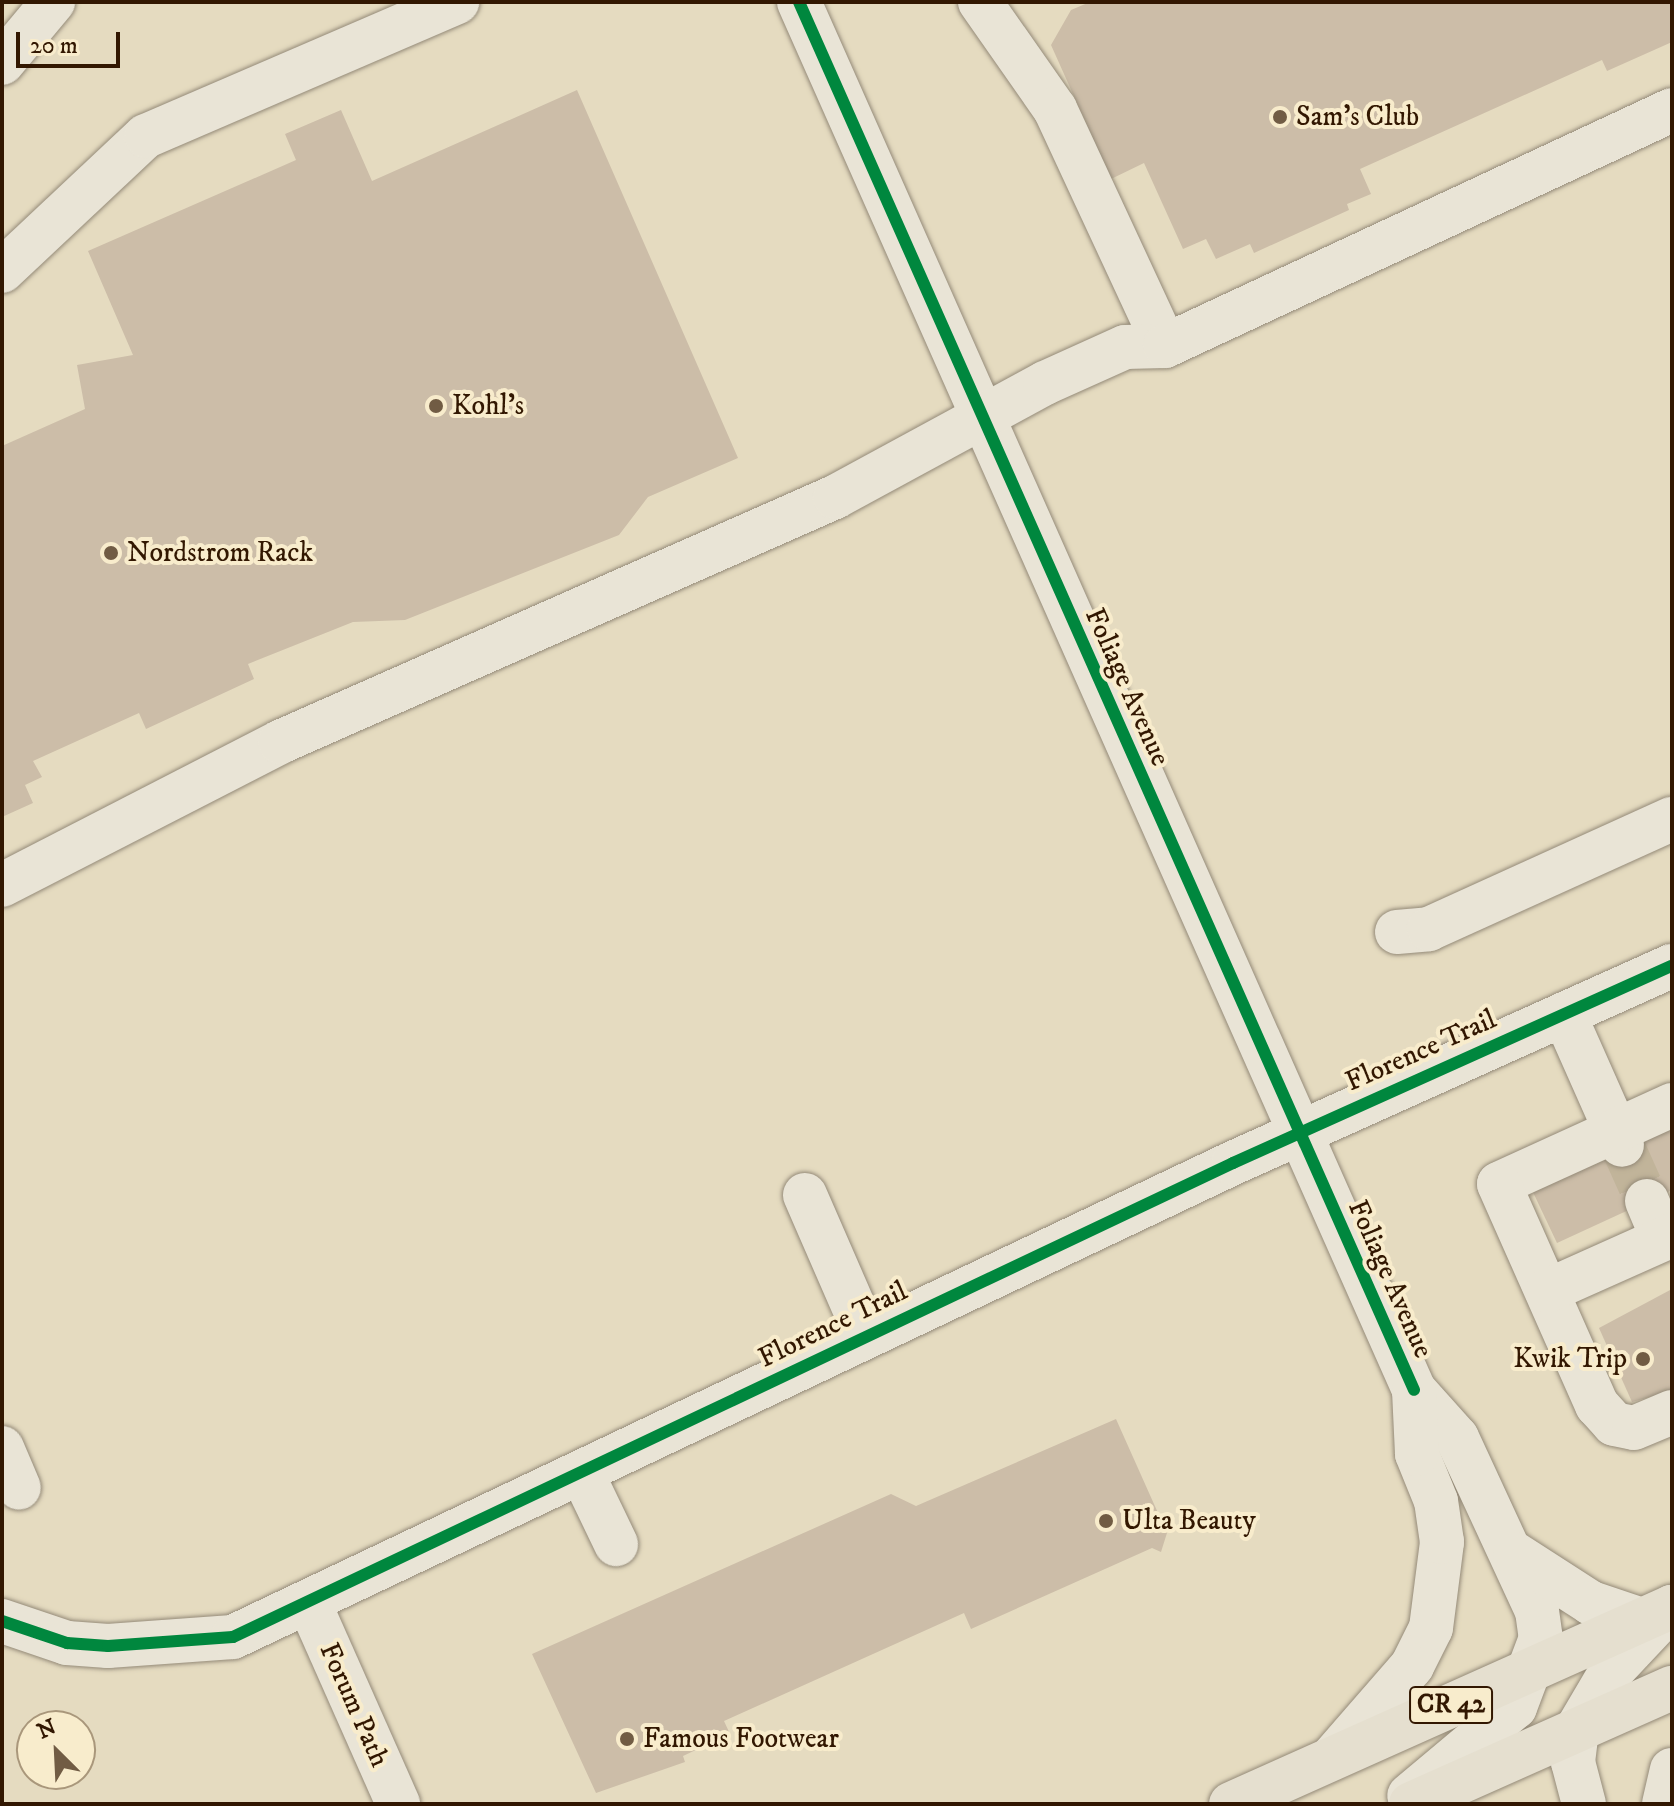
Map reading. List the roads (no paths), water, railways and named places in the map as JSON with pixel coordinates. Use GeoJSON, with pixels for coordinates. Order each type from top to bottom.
{"type":"FeatureCollection","features":[{"type":"Feature","properties":{"kind":"highway","name":"CR 42"},"geometry":{"type":"LineString","coordinates":[[1231,1804],[1662,1612]]}},
{"type":"Feature","properties":{"kind":"highway","name":"CR 42"},"geometry":{"type":"LineString","coordinates":[[1411,1804],[1672,1688]]}},
{"type":"Feature","properties":{"kind":"street"},"geometry":{"type":"LineString","coordinates":[[2,63],[53,2]]}},
{"type":"Feature","properties":{"kind":"street"},"geometry":{"type":"LineString","coordinates":[[2,271],[146,136],[457,2]]}},
{"type":"Feature","properties":{"kind":"street","name":"Foliage Avenue"},"geometry":{"type":"LineString","coordinates":[[799,2],[1297,1133],[1414,1390],[1457,1438],[1515,1554],[1537,1611],[1541,1638],[1534,1667],[1515,1707],[1485,1738],[1399,1804]]}},
{"type":"Feature","properties":{"kind":"street"},"geometry":{"type":"LineString","coordinates":[[980,2],[1055,109],[1165,346]]}},
{"type":"Feature","properties":{"kind":"street"},"geometry":{"type":"LineString","coordinates":[[2,885],[280,742],[835,497],[982,418],[1125,347],[1165,346],[1672,110]]}},
{"type":"Feature","properties":{"kind":"street"},"geometry":{"type":"LineString","coordinates":[[1397,932],[1429,929],[1672,819]]}},
{"type":"Feature","properties":{"kind":"street","name":"Florence Trail"},"geometry":{"type":"LineString","coordinates":[[2,1621],[67,1643],[153,1648],[233,1637],[310,1605],[866,1335],[1297,1133],[1672,966]]}},
{"type":"Feature","properties":{"kind":"street"},"geometry":{"type":"LineString","coordinates":[[1564,1014],[1619,1138]]}},
{"type":"Feature","properties":{"kind":"street"},"geometry":{"type":"LineString","coordinates":[[1672,1105],[1619,1138],[1499,1184],[1597,1405],[1614,1424],[1634,1428],[1672,1412]]}},
{"type":"Feature","properties":{"kind":"street"},"geometry":{"type":"LineString","coordinates":[[805,1195],[866,1335]]}},
{"type":"Feature","properties":{"kind":"street"},"geometry":{"type":"LineString","coordinates":[[1547,1291],[1661,1225]]}},
{"type":"Feature","properties":{"kind":"street","name":"Foliage Avenue"},"geometry":{"type":"LineString","coordinates":[[1332,1758],[1412,1666],[1431,1628],[1442,1542],[1436,1501],[1417,1454],[1414,1390]]}},
{"type":"Feature","properties":{"kind":"street"},"geometry":{"type":"LineString","coordinates":[[2,1448],[19,1488]]}},
{"type":"Feature","properties":{"kind":"street"},"geometry":{"type":"LineString","coordinates":[[582,1473],[616,1544]]}},
{"type":"Feature","properties":{"kind":"street"},"geometry":{"type":"LineString","coordinates":[[1515,1554],[1591,1603],[1662,1612]]}},
{"type":"Feature","properties":{"kind":"street","name":"Forum Path"},"geometry":{"type":"LineString","coordinates":[[310,1605],[398,1804]]}},
{"type":"Feature","properties":{"kind":"street"},"geometry":{"type":"LineString","coordinates":[[1580,1796],[1577,1729],[1610,1673],[1662,1612]]}},
{"type":"Feature","properties":{"kind":"street"},"geometry":{"type":"LineString","coordinates":[[1517,1756],[1580,1796]]}},
{"type":"Feature","properties":{"kind":"street"},"geometry":{"type":"LineString","coordinates":[[1664,1804],[1672,1770]]}},
{"type":"Feature","properties":{"kind":"tunnel"},"geometry":{"type":"LineString","coordinates":[[1622,1145],[1647,1201]]}},
{"type":"Feature","properties":{"kind":"place","name":"Sam's Club"},"geometry":{"type":"Point","coordinates":[1280,117]}},
{"type":"Feature","properties":{"kind":"place","name":"Kohl's"},"geometry":{"type":"Point","coordinates":[436,406]}},
{"type":"Feature","properties":{"kind":"place","name":"Nordstrom Rack"},"geometry":{"type":"Point","coordinates":[111,553]}},
{"type":"Feature","properties":{"kind":"place","name":"Kwik Trip"},"geometry":{"type":"Point","coordinates":[1643,1359]}},
{"type":"Feature","properties":{"kind":"place","name":"Ulta Beauty"},"geometry":{"type":"Point","coordinates":[1106,1521]}},
{"type":"Feature","properties":{"kind":"place","name":"Famous Footwear"},"geometry":{"type":"Point","coordinates":[627,1739]}}]}
